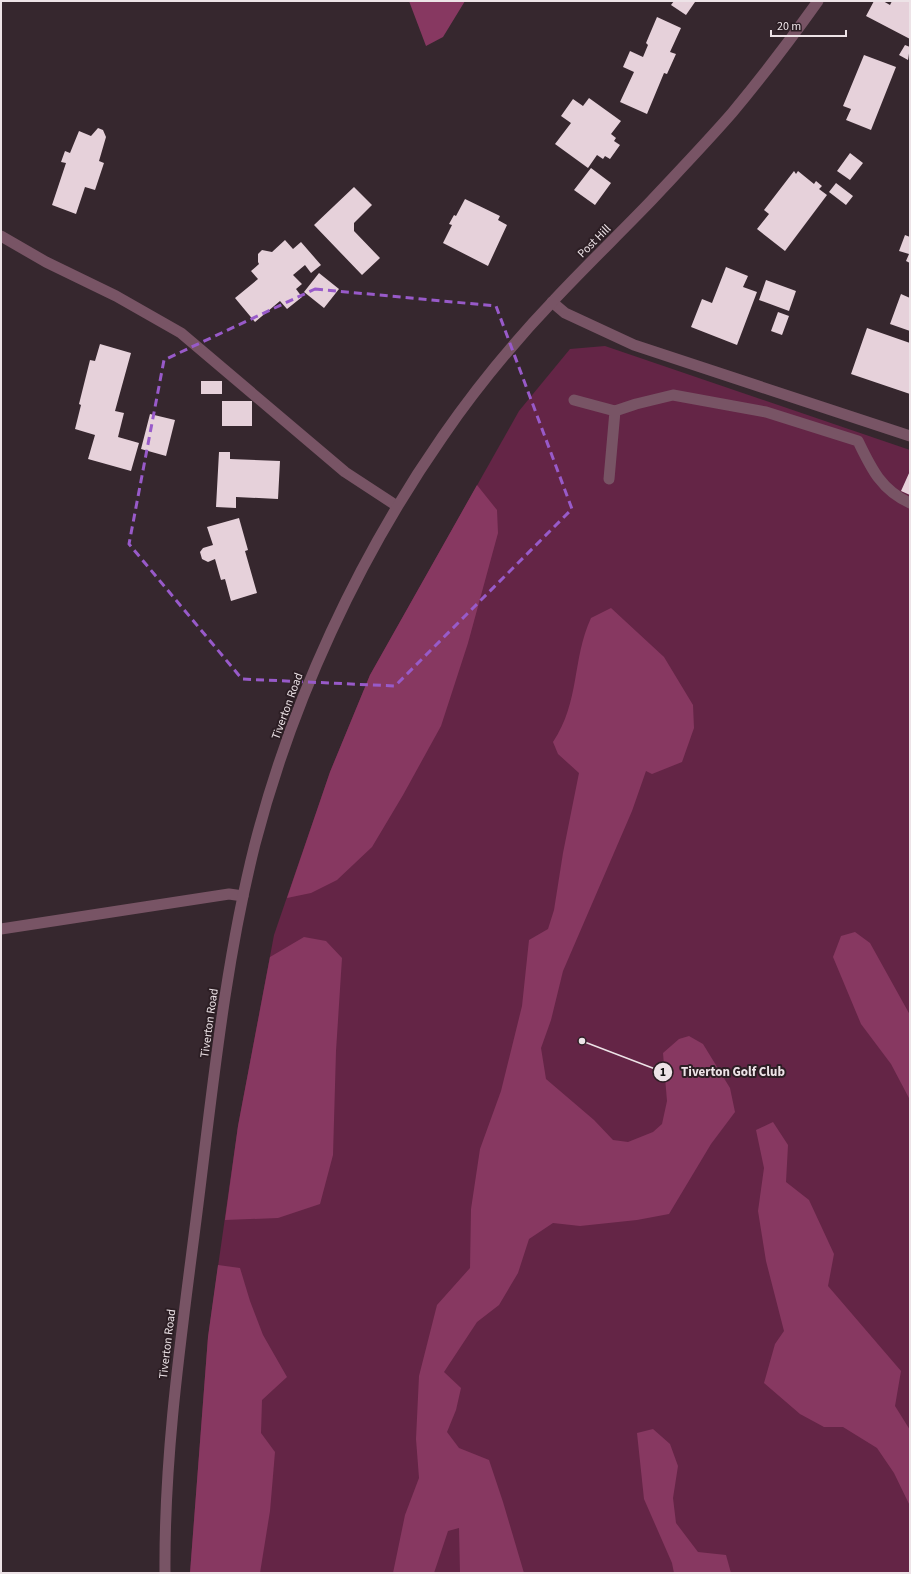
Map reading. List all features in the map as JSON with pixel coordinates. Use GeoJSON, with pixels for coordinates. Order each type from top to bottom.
{"type":"FeatureCollection","features":[{"type":"Feature","properties":{"kind":"street","name":"Post Hill"},"geometry":{"type":"LineString","coordinates":[[397,506],[442,436],[487,376],[552,302],[645,207],[731,114],[818,1]]}},
{"type":"Feature","properties":{"kind":"street"},"geometry":{"type":"LineString","coordinates":[[1,236],[46,262],[116,296],[181,333],[345,472],[397,506]]}},
{"type":"Feature","properties":{"kind":"street"},"geometry":{"type":"LineString","coordinates":[[552,302],[565,313],[634,345],[910,436]]}},
{"type":"Feature","properties":{"kind":"street"},"geometry":{"type":"LineString","coordinates":[[574,400],[615,411],[673,395],[766,412],[858,441],[876,476],[897,498],[910,503]]}},
{"type":"Feature","properties":{"kind":"street"},"geometry":{"type":"LineString","coordinates":[[609,479],[615,411]]}},
{"type":"Feature","properties":{"kind":"street","name":"Tiverton Road"},"geometry":{"type":"LineString","coordinates":[[164,1573],[164,1537],[170,1435],[178,1362],[222,1023],[243,896],[273,782],[314,670],[344,605],[397,506]]}},
{"type":"Feature","properties":{"kind":"street"},"geometry":{"type":"LineString","coordinates":[[1,929],[229,894],[243,896]]}},
{"type":"Feature","properties":{"kind":"highlighted area"},"geometry":{"type":"Polygon","coordinates":[[[315,289],[496,306],[572,509],[395,686],[242,679],[129,544],[164,360],[315,289]]]}},
{"type":"Feature","properties":{"kind":"shaded area"},"geometry":{"type":"Polygon","coordinates":[[[409,1],[465,1],[443,37],[426,46],[409,1]]]}},
{"type":"Feature","properties":{"kind":"shaded area"},"geometry":{"type":"Polygon","coordinates":[[[605,346],[910,450],[910,1573],[190,1573],[208,1337],[238,1126],[274,935],[330,772],[370,675],[519,411],[570,349],[605,346]]]}},
{"type":"Feature","properties":{"kind":"shaded area"},"geometry":{"type":"Polygon","coordinates":[[[477,485],[497,510],[498,533],[468,643],[441,726],[372,847],[337,880],[311,893],[287,898],[330,772],[370,675],[477,485]]]}},
{"type":"Feature","properties":{"kind":"shaded area"},"geometry":{"type":"Polygon","coordinates":[[[611,608],[664,657],[693,705],[694,728],[682,762],[652,774],[646,771],[632,811],[563,971],[551,1020],[541,1048],[546,1079],[594,1120],[613,1140],[628,1142],[653,1132],[662,1124],[667,1101],[663,1053],[679,1039],[689,1036],[703,1044],[730,1088],[735,1112],[711,1144],[669,1214],[637,1220],[580,1226],[553,1223],[529,1239],[518,1273],[499,1305],[477,1322],[444,1372],[461,1388],[456,1410],[447,1432],[459,1448],[489,1460],[524,1573],[460,1573],[459,1528],[448,1531],[434,1573],[393,1573],[405,1515],[419,1478],[416,1439],[419,1376],[437,1305],[470,1268],[471,1209],[480,1149],[501,1091],[522,1006],[529,940],[548,929],[554,910],[563,853],[579,773],[558,754],[553,742],[562,727],[568,712],[581,649],[591,618],[611,608]]]}},
{"type":"Feature","properties":{"kind":"shaded area"},"geometry":{"type":"Polygon","coordinates":[[[855,932],[870,943],[910,1015],[910,1100],[891,1064],[861,1024],[833,957],[841,936],[855,932]]]}},
{"type":"Feature","properties":{"kind":"shaded area"},"geometry":{"type":"Polygon","coordinates":[[[304,937],[326,941],[342,958],[336,1051],[333,1155],[320,1204],[278,1218],[225,1220],[238,1126],[270,957],[304,937]]]}},
{"type":"Feature","properties":{"kind":"shaded area"},"geometry":{"type":"Polygon","coordinates":[[[773,1122],[788,1145],[786,1182],[809,1200],[834,1254],[828,1286],[901,1371],[895,1406],[910,1430],[910,1506],[894,1473],[877,1448],[843,1427],[824,1427],[800,1414],[764,1383],[775,1344],[784,1331],[766,1261],[758,1211],[764,1168],[756,1130],[773,1122]]]}},
{"type":"Feature","properties":{"kind":"shaded area"},"geometry":{"type":"Polygon","coordinates":[[[218,1265],[240,1268],[250,1301],[263,1335],[287,1377],[262,1400],[261,1433],[275,1452],[270,1511],[260,1573],[190,1573],[208,1337],[218,1265]]]}},
{"type":"Feature","properties":{"kind":"shaded area"},"geometry":{"type":"Polygon","coordinates":[[[653,1429],[670,1444],[678,1466],[673,1498],[676,1523],[698,1552],[726,1555],[731,1573],[674,1573],[672,1563],[644,1499],[637,1433],[653,1429]]]}},
{"type":"Feature","properties":{"kind":"building"},"geometry":{"type":"Polygon","coordinates":[[[674,1],[695,2],[686,15],[671,5],[674,1]]]}},
{"type":"Feature","properties":{"kind":"building"},"geometry":{"type":"Polygon","coordinates":[[[874,1],[883,1],[890,5],[892,1],[910,1],[910,39],[866,16],[874,1]]]}},
{"type":"Feature","properties":{"kind":"building"},"geometry":{"type":"Polygon","coordinates":[[[657,17],[681,28],[670,52],[676,54],[667,74],[664,73],[647,114],[620,102],[634,72],[623,67],[630,51],[643,57],[648,45],[646,43],[657,17]]]}},
{"type":"Feature","properties":{"kind":"building"},"geometry":{"type":"Polygon","coordinates":[[[905,45],[910,47],[908,60],[899,55],[905,45]]]}},
{"type":"Feature","properties":{"kind":"building"},"geometry":{"type":"Polygon","coordinates":[[[864,55],[896,67],[871,130],[846,120],[851,109],[843,106],[864,55]]]}},
{"type":"Feature","properties":{"kind":"building"},"geometry":{"type":"Polygon","coordinates":[[[589,98],[621,121],[611,134],[616,138],[614,141],[620,145],[610,159],[605,156],[603,159],[597,155],[588,168],[555,144],[571,123],[561,116],[573,99],[583,106],[589,98]]]}},
{"type":"Feature","properties":{"kind":"building"},"geometry":{"type":"Polygon","coordinates":[[[98,128],[103,130],[106,137],[99,161],[104,163],[95,190],[85,187],[76,214],[52,205],[66,163],[61,162],[65,151],[70,153],[79,131],[91,136],[98,128]]]}},
{"type":"Feature","properties":{"kind":"building"},"geometry":{"type":"Polygon","coordinates":[[[850,153],[863,163],[850,180],[837,171],[850,153]]]}},
{"type":"Feature","properties":{"kind":"building"},"geometry":{"type":"Polygon","coordinates":[[[591,168],[611,183],[595,205],[574,190],[591,168]]]}},
{"type":"Feature","properties":{"kind":"building"},"geometry":{"type":"Polygon","coordinates":[[[794,171],[796,174],[798,171],[814,184],[816,181],[822,186],[819,189],[827,195],[785,251],[757,229],[769,214],[764,210],[794,171]]]}},
{"type":"Feature","properties":{"kind":"building"},"geometry":{"type":"Polygon","coordinates":[[[836,183],[853,196],[846,205],[829,192],[836,183]]]}},
{"type":"Feature","properties":{"kind":"building"},"geometry":{"type":"Polygon","coordinates":[[[354,187],[372,205],[354,223],[354,231],[380,258],[362,275],[314,225],[354,187]]]}},
{"type":"Feature","properties":{"kind":"building"},"geometry":{"type":"Polygon","coordinates":[[[465,199],[500,216],[498,220],[507,225],[488,266],[443,243],[452,225],[449,224],[454,215],[456,216],[465,199]]]}},
{"type":"Feature","properties":{"kind":"building"},"geometry":{"type":"Polygon","coordinates":[[[905,235],[910,237],[910,263],[906,261],[909,254],[899,251],[905,235]]]}},
{"type":"Feature","properties":{"kind":"building"},"geometry":{"type":"Polygon","coordinates":[[[285,240],[293,249],[301,242],[321,265],[311,273],[305,265],[293,275],[302,284],[296,289],[302,297],[287,309],[280,301],[255,322],[235,298],[258,279],[251,271],[259,264],[258,254],[262,250],[272,252],[285,240]]]}},
{"type":"Feature","properties":{"kind":"building"},"geometry":{"type":"Polygon","coordinates":[[[726,267],[748,276],[743,287],[757,292],[737,345],[691,327],[702,299],[712,303],[726,267]]]}},
{"type":"Feature","properties":{"kind":"building"},"geometry":{"type":"Polygon","coordinates":[[[319,273],[339,289],[324,308],[304,292],[319,273]]]}},
{"type":"Feature","properties":{"kind":"building"},"geometry":{"type":"Polygon","coordinates":[[[766,280],[796,291],[789,311],[759,300],[766,280]]]}},
{"type":"Feature","properties":{"kind":"building"},"geometry":{"type":"Polygon","coordinates":[[[901,294],[910,298],[910,331],[890,324],[901,294]]]}},
{"type":"Feature","properties":{"kind":"building"},"geometry":{"type":"Polygon","coordinates":[[[778,312],[789,316],[782,335],[771,331],[778,312]]]}},
{"type":"Feature","properties":{"kind":"building"},"geometry":{"type":"Polygon","coordinates":[[[867,328],[910,343],[910,394],[851,374],[867,328]]]}},
{"type":"Feature","properties":{"kind":"building"},"geometry":{"type":"Polygon","coordinates":[[[100,344],[131,353],[115,411],[124,413],[118,437],[139,443],[131,471],[88,459],[95,435],[75,429],[81,405],[79,404],[90,360],[95,361],[100,344]]]}},
{"type":"Feature","properties":{"kind":"building"},"geometry":{"type":"Polygon","coordinates":[[[201,381],[222,381],[222,394],[201,394],[201,381]]]}},
{"type":"Feature","properties":{"kind":"building"},"geometry":{"type":"Polygon","coordinates":[[[222,401],[252,401],[252,426],[222,426],[222,401]]]}},
{"type":"Feature","properties":{"kind":"building"},"geometry":{"type":"Polygon","coordinates":[[[150,414],[175,420],[166,456],[141,449],[150,414]]]}},
{"type":"Feature","properties":{"kind":"building"},"geometry":{"type":"Polygon","coordinates":[[[219,452],[230,452],[230,459],[280,461],[278,499],[236,497],[236,508],[216,507],[219,452]]]}},
{"type":"Feature","properties":{"kind":"building"},"geometry":{"type":"Polygon","coordinates":[[[910,471],[910,495],[901,491],[910,471]]]}},
{"type":"Feature","properties":{"kind":"building"},"geometry":{"type":"Polygon","coordinates":[[[239,518],[248,550],[245,551],[257,593],[231,601],[225,579],[221,580],[215,559],[208,562],[202,559],[200,552],[203,548],[213,545],[207,527],[239,518]]]}},
{"type":"Feature","properties":{"kind":"place","name":"Tiverton Golf Club"},"geometry":{"type":"Point","coordinates":[582,1041]}}]}
